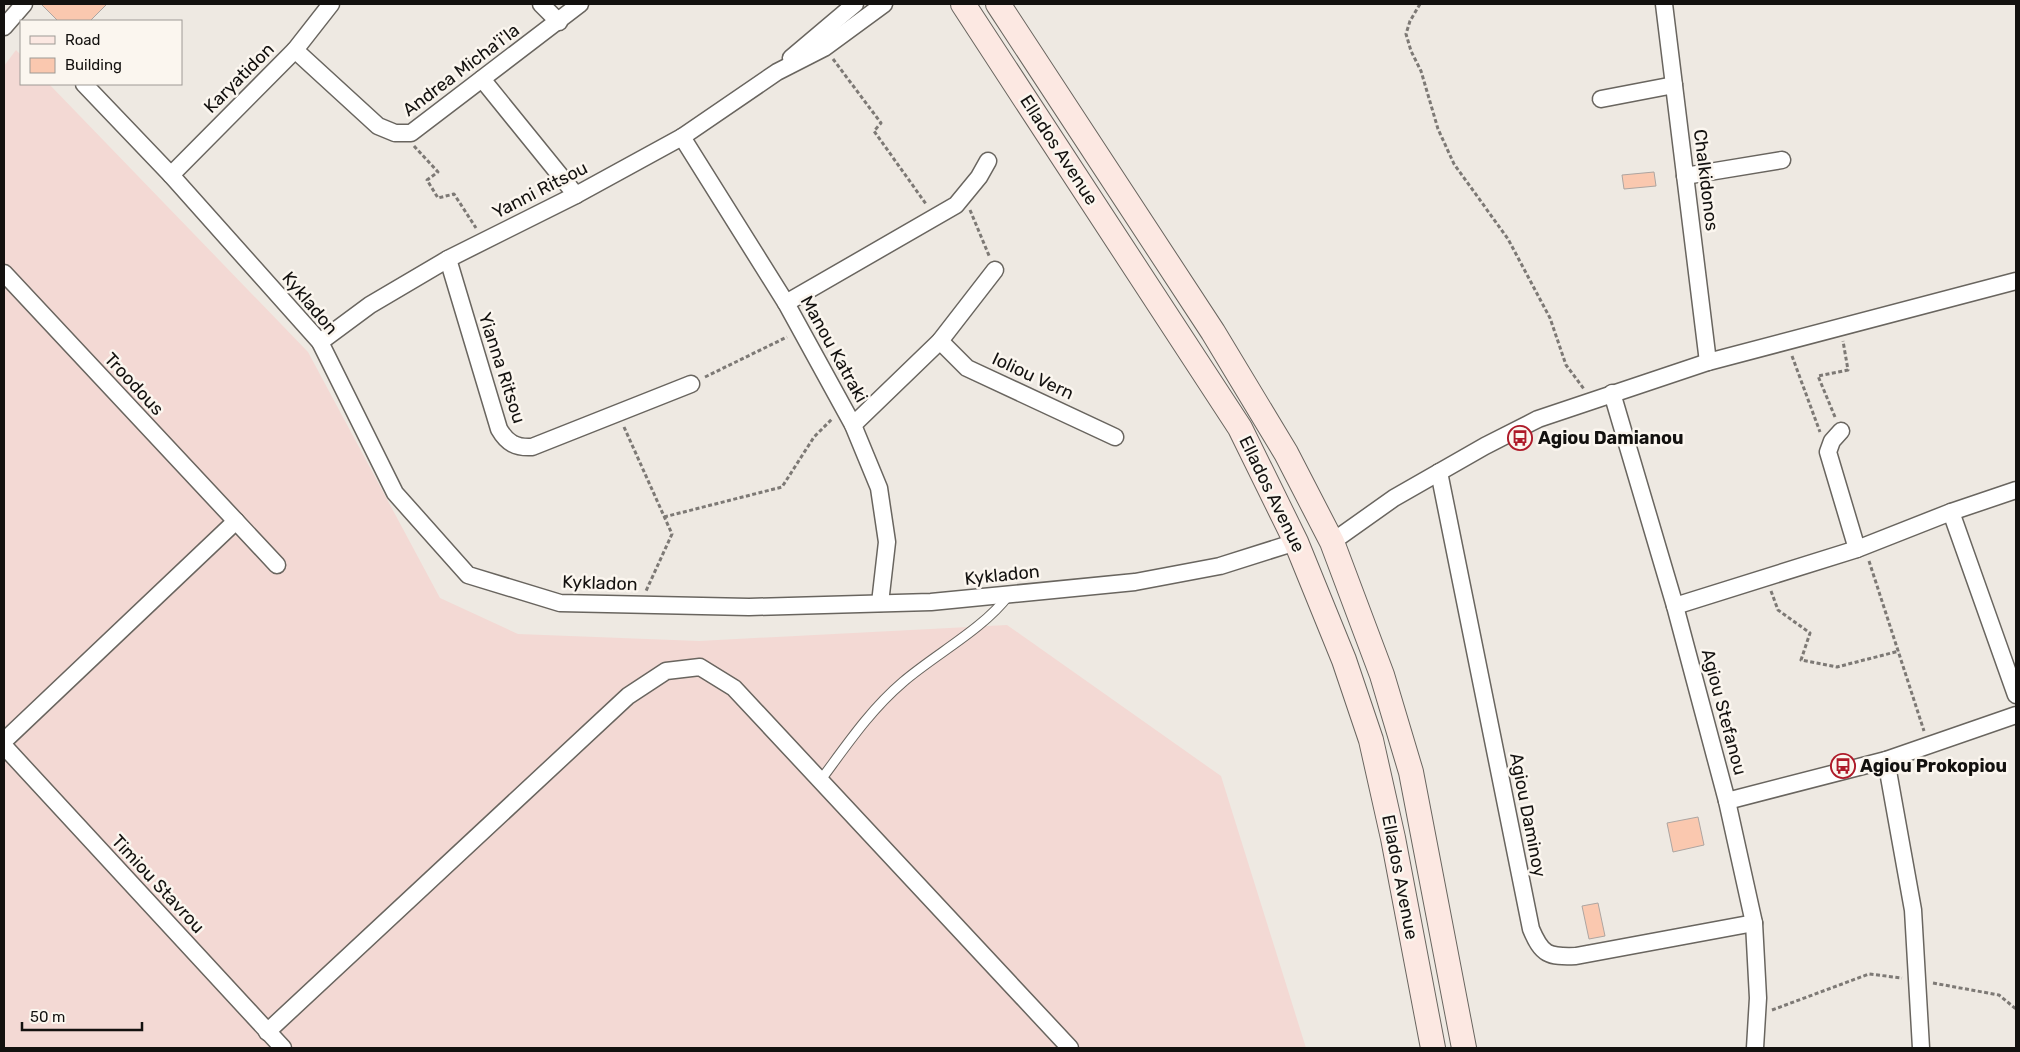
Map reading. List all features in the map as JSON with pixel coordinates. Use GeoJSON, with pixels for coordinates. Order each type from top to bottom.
{"type":"FeatureCollection","features":[{"type":"Feature","properties":{"kind":"main road","name":"Ellados Avenue"},"geometry":{"type":"LineString","coordinates":[[963,4],[1113,206],[1213,332],[1286,453],[1332,542],[1382,675],[1411,772],[1464,1048]]}},
{"type":"Feature","properties":{"kind":"main road","name":"Ellados Avenue"},"geometry":{"type":"LineString","coordinates":[[998,4],[1240,428],[1296,542],[1344,660],[1371,740],[1393,838],[1433,1048]]}},
{"type":"Feature","properties":{"kind":"street","name":"Karyatidon"},"geometry":{"type":"LineString","coordinates":[[170,175],[295,50],[331,4]]}},
{"type":"Feature","properties":{"kind":"street"},"geometry":{"type":"LineString","coordinates":[[541,4],[559,22]]}},
{"type":"Feature","properties":{"kind":"street","name":"Andrea Micha'i'la"},"geometry":{"type":"LineString","coordinates":[[295,50],[378,126],[402,134],[411,133],[559,22],[580,4]]}},
{"type":"Feature","properties":{"kind":"street","name":"Yanni Ritsou"},"geometry":{"type":"LineString","coordinates":[[777,72],[818,33],[855,4]]}},
{"type":"Feature","properties":{"kind":"street","name":"Yanni Ritsou"},"geometry":{"type":"LineString","coordinates":[[320,342],[370,305],[448,259],[576,195],[682,137],[777,72],[824,48],[884,4]]}},
{"type":"Feature","properties":{"kind":"street","name":"Chalkidonos"},"geometry":{"type":"LineString","coordinates":[[1664,4],[1708,362]]}},
{"type":"Feature","properties":{"kind":"street"},"geometry":{"type":"LineString","coordinates":[[4,27],[22,12]]}},
{"type":"Feature","properties":{"kind":"street"},"geometry":{"type":"LineString","coordinates":[[482,79],[576,195]]}},
{"type":"Feature","properties":{"kind":"street","name":"Kykladon"},"geometry":{"type":"LineString","coordinates":[[85,85],[170,175],[320,342],[395,493],[468,575],[560,603],[749,607],[931,602],[1135,582],[1220,566],[1296,542]]}},
{"type":"Feature","properties":{"kind":"street"},"geometry":{"type":"LineString","coordinates":[[1601,98],[1674,85]]}},
{"type":"Feature","properties":{"kind":"street","name":"Manou Katraki"},"geometry":{"type":"LineString","coordinates":[[682,137],[786,302],[853,426],[879,488],[885,524],[887,542],[880,603]]}},
{"type":"Feature","properties":{"kind":"street"},"geometry":{"type":"LineString","coordinates":[[1686,176],[1782,160]]}},
{"type":"Feature","properties":{"kind":"street"},"geometry":{"type":"LineString","coordinates":[[786,302],[956,205],[988,161]]}},
{"type":"Feature","properties":{"kind":"street","name":"Yianna Ritsou"},"geometry":{"type":"LineString","coordinates":[[448,259],[498,429],[505,440],[513,445],[532,447],[691,384]]}},
{"type":"Feature","properties":{"kind":"street"},"geometry":{"type":"LineString","coordinates":[[853,426],[940,341],[995,270]]}},
{"type":"Feature","properties":{"kind":"street","name":"Troodous"},"geometry":{"type":"LineString","coordinates":[[4,273],[277,565]]}},
{"type":"Feature","properties":{"kind":"street"},"geometry":{"type":"LineString","coordinates":[[1332,542],[1394,498],[1538,419],[1708,362],[2016,281]]}},
{"type":"Feature","properties":{"kind":"street","name":"Ioliou Vern"},"geometry":{"type":"LineString","coordinates":[[940,341],[967,368],[1115,437]]}},
{"type":"Feature","properties":{"kind":"street","name":"Agiou Stefanou"},"geometry":{"type":"LineString","coordinates":[[1612,393],[1675,606],[1727,801],[1754,923],[1757,1016],[1755,1048]]}},
{"type":"Feature","properties":{"kind":"street"},"geometry":{"type":"LineString","coordinates":[[1841,432],[1832,441],[1828,452],[1861,548]]}},
{"type":"Feature","properties":{"kind":"street","name":"Agiou Daminoy"},"geometry":{"type":"LineString","coordinates":[[1439,472],[1531,929],[1538,946],[1546,953],[1557,956],[1576,956],[1754,923]]}},
{"type":"Feature","properties":{"kind":"street"},"geometry":{"type":"LineString","coordinates":[[1675,606],[1861,548],[1951,512],[2016,490]]}},
{"type":"Feature","properties":{"kind":"street"},"geometry":{"type":"LineString","coordinates":[[1951,512],[2016,696]]}},
{"type":"Feature","properties":{"kind":"street"},"geometry":{"type":"LineString","coordinates":[[4,741],[236,521]]}},
{"type":"Feature","properties":{"kind":"street"},"geometry":{"type":"LineString","coordinates":[[267,1032],[628,696],[666,671],[700,667],[734,688],[1070,1048]]}},
{"type":"Feature","properties":{"kind":"street"},"geometry":{"type":"LineString","coordinates":[[1727,801],[1886,760],[2016,715]]}},
{"type":"Feature","properties":{"kind":"street","name":"Timiou Stavrou"},"geometry":{"type":"LineString","coordinates":[[4,746],[283,1048]]}},
{"type":"Feature","properties":{"kind":"street"},"geometry":{"type":"LineString","coordinates":[[1886,760],[1913,910],[1921,1048]]}},
{"type":"Feature","properties":{"kind":"lane"},"geometry":{"type":"LineString","coordinates":[[820,781],[870,712],[944,649],[994,614],[1009,594]]}},
{"type":"Feature","properties":{"kind":"path"},"geometry":{"type":"LineString","coordinates":[[1420,4],[1410,21],[1406,34],[1438,129],[1454,164],[1508,239],[1550,318],[1566,365],[1592,400]]}},
{"type":"Feature","properties":{"kind":"path"},"geometry":{"type":"LineString","coordinates":[[824,48],[881,123],[874,131],[936,216]]}},
{"type":"Feature","properties":{"kind":"path"},"geometry":{"type":"LineString","coordinates":[[402,134],[438,172],[427,180],[438,198],[454,194],[484,241]]}},
{"type":"Feature","properties":{"kind":"path"},"geometry":{"type":"LineString","coordinates":[[964,195],[995,270]]}},
{"type":"Feature","properties":{"kind":"path"},"geometry":{"type":"LineString","coordinates":[[1841,327],[1848,370],[1818,376],[1841,432]]}},
{"type":"Feature","properties":{"kind":"path"},"geometry":{"type":"LineString","coordinates":[[691,384],[801,330]]}},
{"type":"Feature","properties":{"kind":"path"},"geometry":{"type":"LineString","coordinates":[[1787,342],[1828,452]]}},
{"type":"Feature","properties":{"kind":"path"},"geometry":{"type":"LineString","coordinates":[[664,517],[782,487],[814,437],[843,407]]}},
{"type":"Feature","properties":{"kind":"path"},"geometry":{"type":"LineString","coordinates":[[618,413],[672,534],[640,605]]}},
{"type":"Feature","properties":{"kind":"path"},"geometry":{"type":"LineString","coordinates":[[1861,548],[1898,650],[1929,746]]}},
{"type":"Feature","properties":{"kind":"path"},"geometry":{"type":"LineString","coordinates":[[1766,578],[1778,610],[1810,633],[1800,660],[1837,667],[1898,650]]}},
{"type":"Feature","properties":{"kind":"path"},"geometry":{"type":"LineString","coordinates":[[1757,1016],[1869,974],[1917,980],[1999,995],[2016,1009]]}},
{"type":"Feature","properties":{"kind":"shaded area"},"geometry":{"type":"Polygon","coordinates":[[[16,50],[20,54],[20,85],[50,85],[308,352],[440,598],[518,634],[699,641],[1007,625],[1221,776],[1306,1048],[4,1048],[4,66],[16,50]]]}},
{"type":"Feature","properties":{"kind":"building"},"geometry":{"type":"Polygon","coordinates":[[[41,4],[107,4],[91,20],[57,20],[41,4]]]}},
{"type":"Feature","properties":{"kind":"building"},"geometry":{"type":"Polygon","coordinates":[[[1654,172],[1656,186],[1624,189],[1622,175],[1654,172]]]}},
{"type":"Feature","properties":{"kind":"building"},"geometry":{"type":"Polygon","coordinates":[[[1698,817],[1704,845],[1673,852],[1667,823],[1698,817]]]}},
{"type":"Feature","properties":{"kind":"building"},"geometry":{"type":"Polygon","coordinates":[[[1598,903],[1605,936],[1589,939],[1582,906],[1598,903]]]}},
{"type":"Feature","properties":{"kind":"place","name":"Agiou Damianou"},"geometry":{"type":"Point","coordinates":[1520,438]}},
{"type":"Feature","properties":{"kind":"place","name":"Agiou Prokopiou"},"geometry":{"type":"Point","coordinates":[1843,766]}}]}
